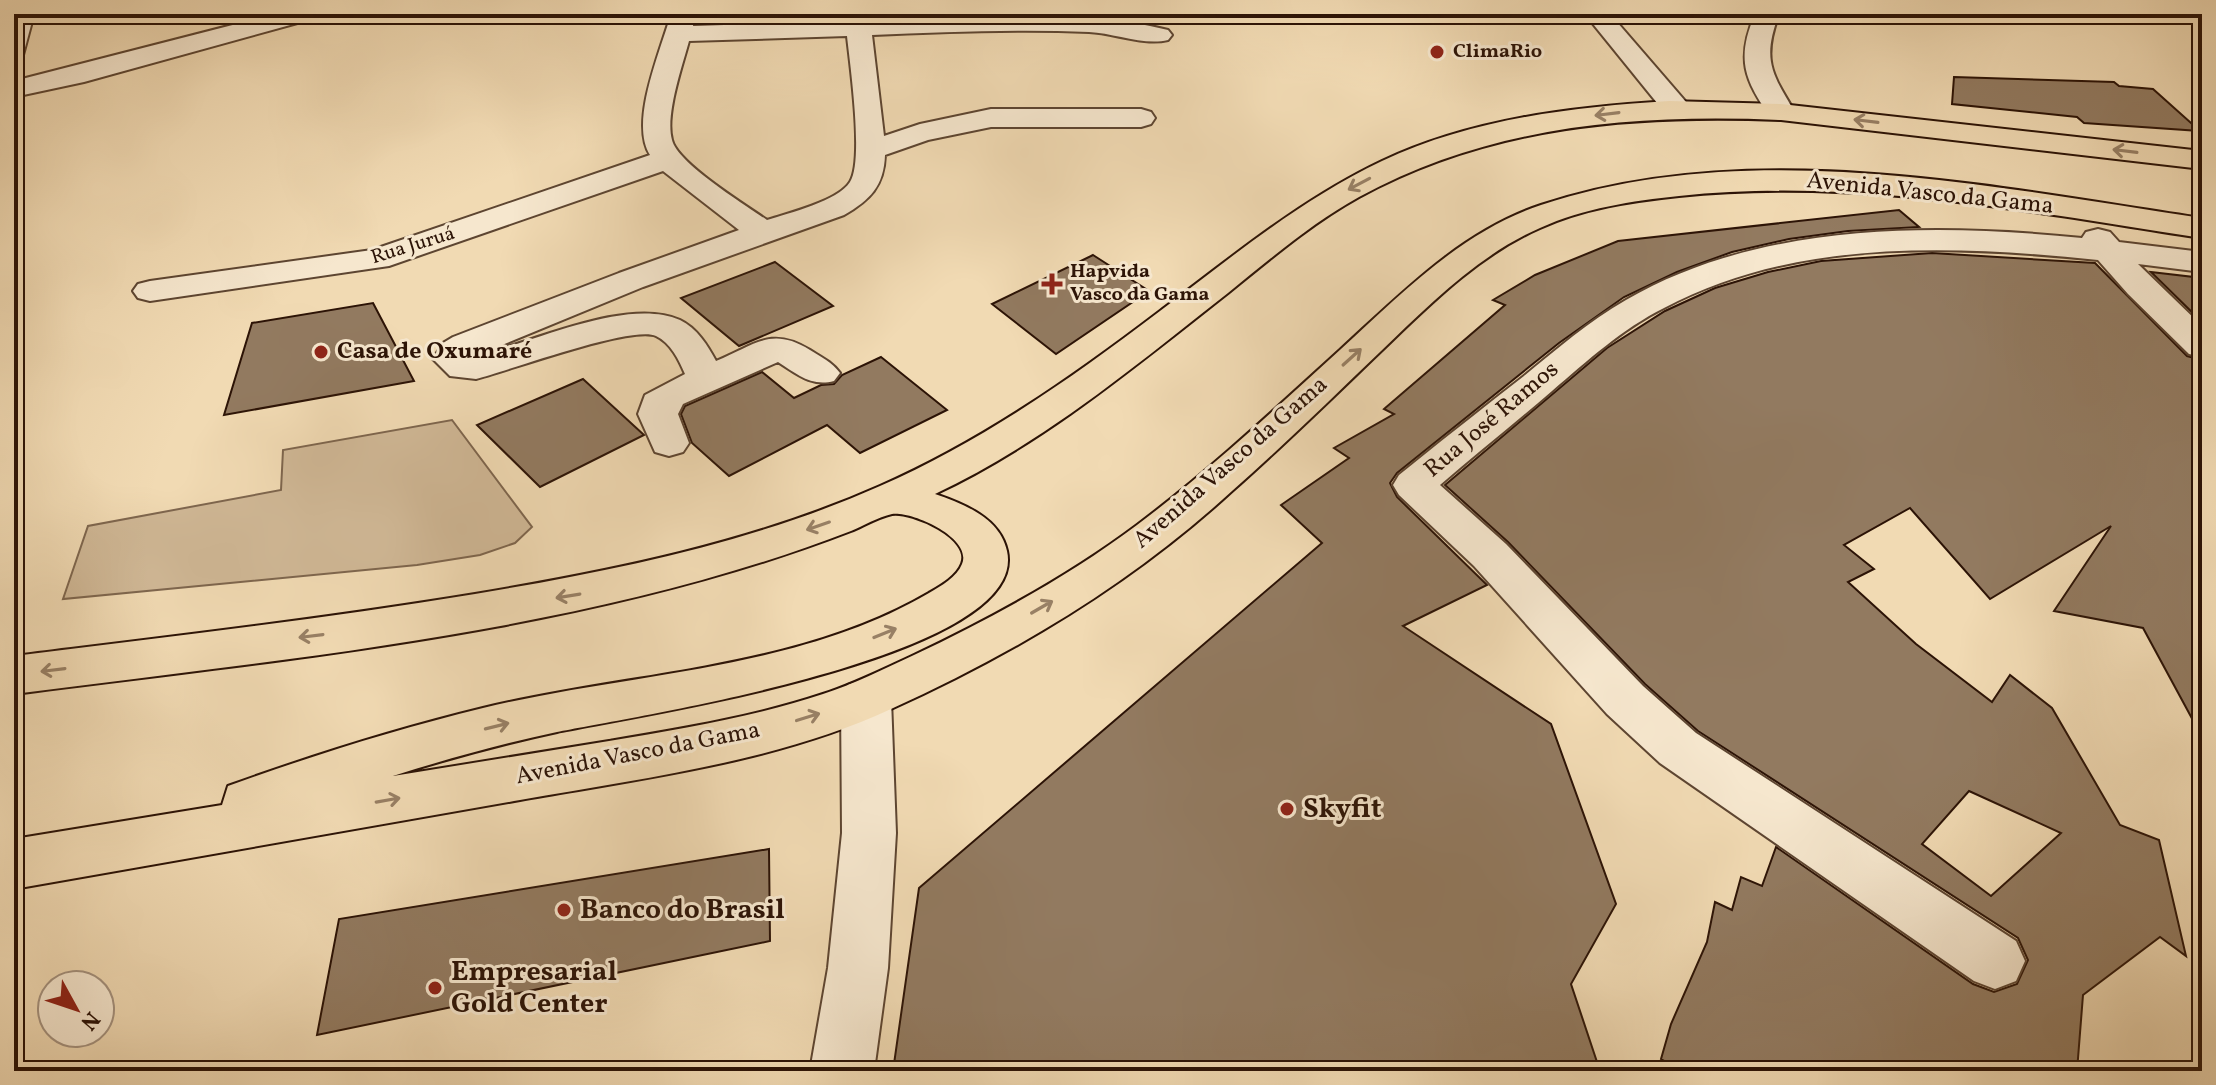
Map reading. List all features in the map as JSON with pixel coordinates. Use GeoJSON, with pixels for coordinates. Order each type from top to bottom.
{"type":"FeatureCollection","features":[{"type":"Feature","properties":{"kind":"main road"},"geometry":{"type":"LineString","coordinates":[[14,675],[349,631],[584,593],[759,547],[891,498],[960,465],[1040,418],[1298,223],[1385,171],[1463,141],[1513,129],[1615,112],[1676,108],[1781,112],[2202,160]]}},
{"type":"Feature","properties":{"kind":"main road","name":"Avenida Vasco da Gama"},"geometry":{"type":"LineString","coordinates":[[14,864],[676,751],[768,730],[866,699],[962,652],[1115,563],[1184,510],[1431,285],[1474,252],[1517,227],[1563,209],[1616,195],[1740,180],[1875,184],[2202,228]]}},
{"type":"Feature","properties":{"kind":"main road"},"geometry":{"type":"LineString","coordinates":[[103,848],[422,746],[556,712],[734,680],[813,661],[926,617],[962,595],[982,576],[988,559],[986,543],[971,526],[948,513],[891,498]]}},
{"type":"Feature","properties":{"kind":"street"},"geometry":{"type":"LineString","coordinates":[[14,49],[22,14]]}},
{"type":"Feature","properties":{"kind":"street"},"geometry":{"type":"LineString","coordinates":[[14,89],[74,76],[303,14]]}},
{"type":"Feature","properties":{"kind":"street"},"geometry":{"type":"LineString","coordinates":[[1597,14],[1676,108]]}},
{"type":"Feature","properties":{"kind":"street"},"geometry":{"type":"LineString","coordinates":[[1767,14],[1754,43],[1754,61],[1781,112]]}},
{"type":"Feature","properties":{"kind":"street"},"geometry":{"type":"LineString","coordinates":[[707,380],[691,346],[682,336],[649,322],[626,324],[476,368],[463,368],[452,359],[456,351],[466,345],[631,280],[833,208],[859,191],[867,179],[869,151],[862,21]]}},
{"type":"Feature","properties":{"kind":"street"},"geometry":{"type":"LineString","coordinates":[[764,233],[665,160],[657,141],[658,121],[680,24],[862,21],[1068,23],[1106,25],[1159,35]]}},
{"type":"Feature","properties":{"kind":"street"},"geometry":{"type":"LineString","coordinates":[[869,151],[920,133],[991,118],[1141,118]]}},
{"type":"Feature","properties":{"kind":"street","name":"Rua Juruá"},"geometry":{"type":"LineString","coordinates":[[150,291],[377,259],[665,160]]}},
{"type":"Feature","properties":{"kind":"street"},"geometry":{"type":"LineString","coordinates":[[2081,211],[2105,249],[2202,346]]}},
{"type":"Feature","properties":{"kind":"street","name":"Rua José Ramos"},"geometry":{"type":"LineString","coordinates":[[1995,961],[1668,740],[1625,700],[1535,600],[1414,485],[1612,325],[1654,298],[1757,260],[1813,250],[1917,240],[2021,242],[2202,262]]}},
{"type":"Feature","properties":{"kind":"street"},"geometry":{"type":"LineString","coordinates":[[669,443],[658,414],[659,404],[669,396],[780,347],[821,373]]}},
{"type":"Feature","properties":{"kind":"street"},"geometry":{"type":"LineString","coordinates":[[842,1071],[858,968],[869,833],[866,699]]}},
{"type":"Feature","properties":{"kind":"shaded area"},"geometry":{"type":"Polygon","coordinates":[[[452,420],[532,527],[515,543],[480,555],[417,565],[63,599],[88,526],[281,490],[283,450],[452,420]]]}},
{"type":"Feature","properties":{"kind":"building"},"geometry":{"type":"Polygon","coordinates":[[[1954,77],[2114,82],[2119,86],[2153,89],[2200,131],[2084,123],[2077,117],[1952,104],[1954,77]]]}},
{"type":"Feature","properties":{"kind":"building"},"geometry":{"type":"Polygon","coordinates":[[[1899,210],[1919,227],[1848,231],[1789,239],[1732,252],[1677,272],[1624,297],[1559,343],[1397,473],[1390,483],[1397,497],[1487,585],[1403,626],[1551,724],[1616,904],[1571,984],[1600,1071],[893,1071],[919,888],[1322,543],[1281,505],[1349,458],[1334,448],[1394,414],[1384,409],[1505,305],[1493,300],[1535,275],[1618,241],[1899,210]]]}},
{"type":"Feature","properties":{"kind":"building"},"geometry":{"type":"Polygon","coordinates":[[[1932,253],[2095,263],[2187,356],[2202,360],[2202,737],[2143,628],[2054,611],[2111,526],[1990,599],[1910,508],[1844,545],[1874,569],[1848,582],[1916,644],[1992,702],[2010,675],[2052,708],[2120,825],[2159,840],[2186,956],[2160,937],[2083,995],[2077,1071],[1682,1071],[1661,1059],[1671,1024],[1707,942],[1715,902],[1732,910],[1741,877],[1762,886],[1776,847],[1973,984],[1994,992],[2017,984],[2028,960],[2018,938],[1698,731],[1645,684],[1508,542],[1445,485],[1607,348],[1665,311],[1715,288],[1768,272],[1821,261],[1932,253]],[[1969,791],[1922,844],[1991,896],[2061,833],[1969,791]]]}},
{"type":"Feature","properties":{"kind":"building","name":"Hapvida Vasco da Gama"},"geometry":{"type":"Polygon","coordinates":[[[1093,255],[1149,291],[1056,354],[992,304],[1093,255]]]}},
{"type":"Feature","properties":{"kind":"building"},"geometry":{"type":"Polygon","coordinates":[[[775,262],[833,306],[739,346],[681,298],[775,262]]]}},
{"type":"Feature","properties":{"kind":"building"},"geometry":{"type":"Polygon","coordinates":[[[2151,272],[2202,278],[2202,322],[2151,272]]]}},
{"type":"Feature","properties":{"kind":"building","name":"Casa de Oxumaré"},"geometry":{"type":"Polygon","coordinates":[[[373,303],[414,381],[224,415],[252,323],[373,303]]]}},
{"type":"Feature","properties":{"kind":"building"},"geometry":{"type":"Polygon","coordinates":[[[881,357],[947,410],[860,453],[827,425],[729,476],[692,443],[681,414],[685,406],[762,372],[794,398],[821,385],[834,384],[842,375],[881,357]]]}},
{"type":"Feature","properties":{"kind":"building"},"geometry":{"type":"Polygon","coordinates":[[[583,379],[644,435],[540,487],[477,425],[583,379]]]}},
{"type":"Feature","properties":{"kind":"building","name":"Empresarial Gold Center"},"geometry":{"type":"Polygon","coordinates":[[[769,849],[770,941],[317,1035],[339,919],[769,849]]]}},
{"type":"Feature","properties":{"kind":"place","name":"ClimaRio"},"geometry":{"type":"Point","coordinates":[1437,52]}},
{"type":"Feature","properties":{"kind":"place","name":"Hapvida Vasco da Gama"},"geometry":{"type":"Point","coordinates":[1052,284]}},
{"type":"Feature","properties":{"kind":"place","name":"Casa de Oxumaré"},"geometry":{"type":"Point","coordinates":[321,352]}},
{"type":"Feature","properties":{"kind":"place","name":"Skyfit"},"geometry":{"type":"Point","coordinates":[1287,809]}},
{"type":"Feature","properties":{"kind":"place","name":"Banco do Brasil"},"geometry":{"type":"Point","coordinates":[564,910]}},
{"type":"Feature","properties":{"kind":"place","name":"Empresarial Gold Center"},"geometry":{"type":"Point","coordinates":[435,988]}}]}
